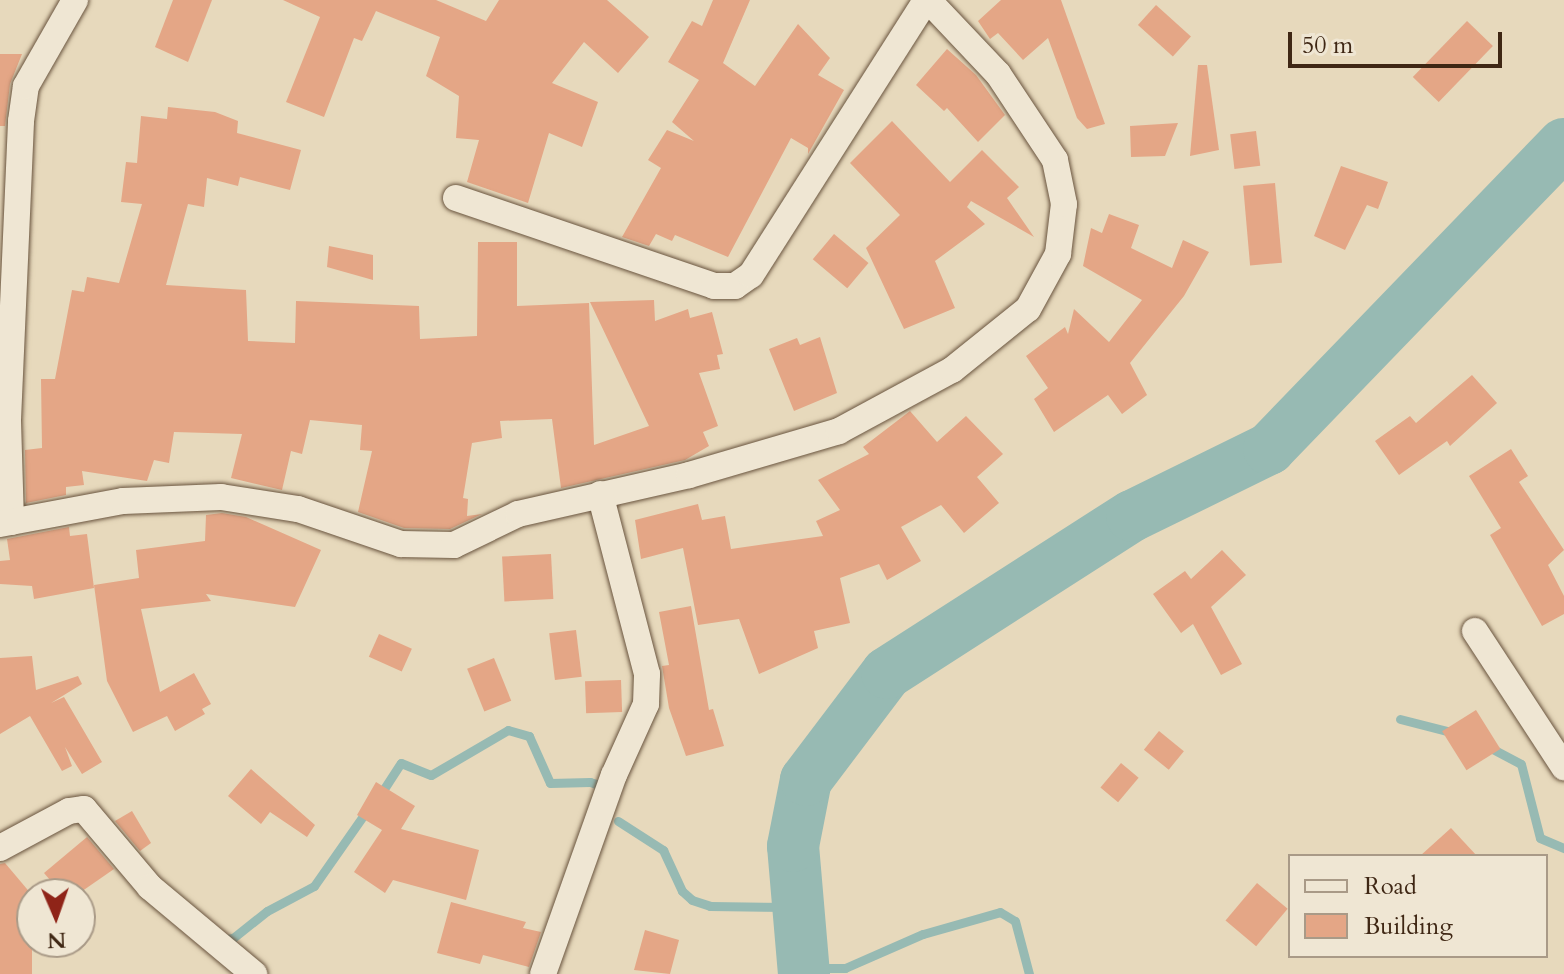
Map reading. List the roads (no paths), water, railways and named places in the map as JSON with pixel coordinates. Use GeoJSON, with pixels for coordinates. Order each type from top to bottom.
{"type":"FeatureCollection","features":[{"type":"Feature","properties":{"kind":"street"},"geometry":{"type":"LineString","coordinates":[[75,0],[26,86],[21,121],[6,523],[123,501],[221,497],[298,509],[401,544],[440,547],[467,542],[518,514],[689,475],[839,431],[952,370],[1028,309],[1058,254],[1064,204],[1055,160],[998,74],[927,0],[751,275],[735,286],[714,286],[456,198]]}},
{"type":"Feature","properties":{"kind":"street"},"geometry":{"type":"LineString","coordinates":[[543,974],[614,775],[637,730],[647,674],[600,494]]}},
{"type":"Feature","properties":{"kind":"street"},"geometry":{"type":"LineString","coordinates":[[1475,631],[1564,767]]}},
{"type":"Feature","properties":{"kind":"street"},"geometry":{"type":"LineString","coordinates":[[0,848],[69,811],[84,809],[150,887],[254,974]]}},
{"type":"Feature","properties":{"kind":"waterway"},"geometry":{"type":"LineString","coordinates":[[804,974],[793,846],[806,780],[887,673],[1132,516],[1269,449],[1564,144]]}},
{"type":"Feature","properties":{"kind":"waterway"},"geometry":{"type":"LineString","coordinates":[[1400,719],[1451,732]]}},
{"type":"Feature","properties":{"kind":"waterway"},"geometry":{"type":"LineString","coordinates":[[380,795],[401,763],[431,775],[508,730],[529,736],[550,783],[590,782],[608,788]]}},
{"type":"Feature","properties":{"kind":"waterway"},"geometry":{"type":"LineString","coordinates":[[1487,746],[1521,764],[1540,838],[1564,848]]}},
{"type":"Feature","properties":{"kind":"waterway"},"geometry":{"type":"LineString","coordinates":[[220,940],[233,938],[267,911],[314,886],[368,809]]}},
{"type":"Feature","properties":{"kind":"waterway"},"geometry":{"type":"LineString","coordinates":[[618,821],[663,850],[682,891],[692,900],[710,906],[798,907]]}},
{"type":"Feature","properties":{"kind":"waterway"},"geometry":{"type":"LineString","coordinates":[[803,968],[845,968],[923,934],[1000,912],[1015,921],[1029,974]]}}]}
